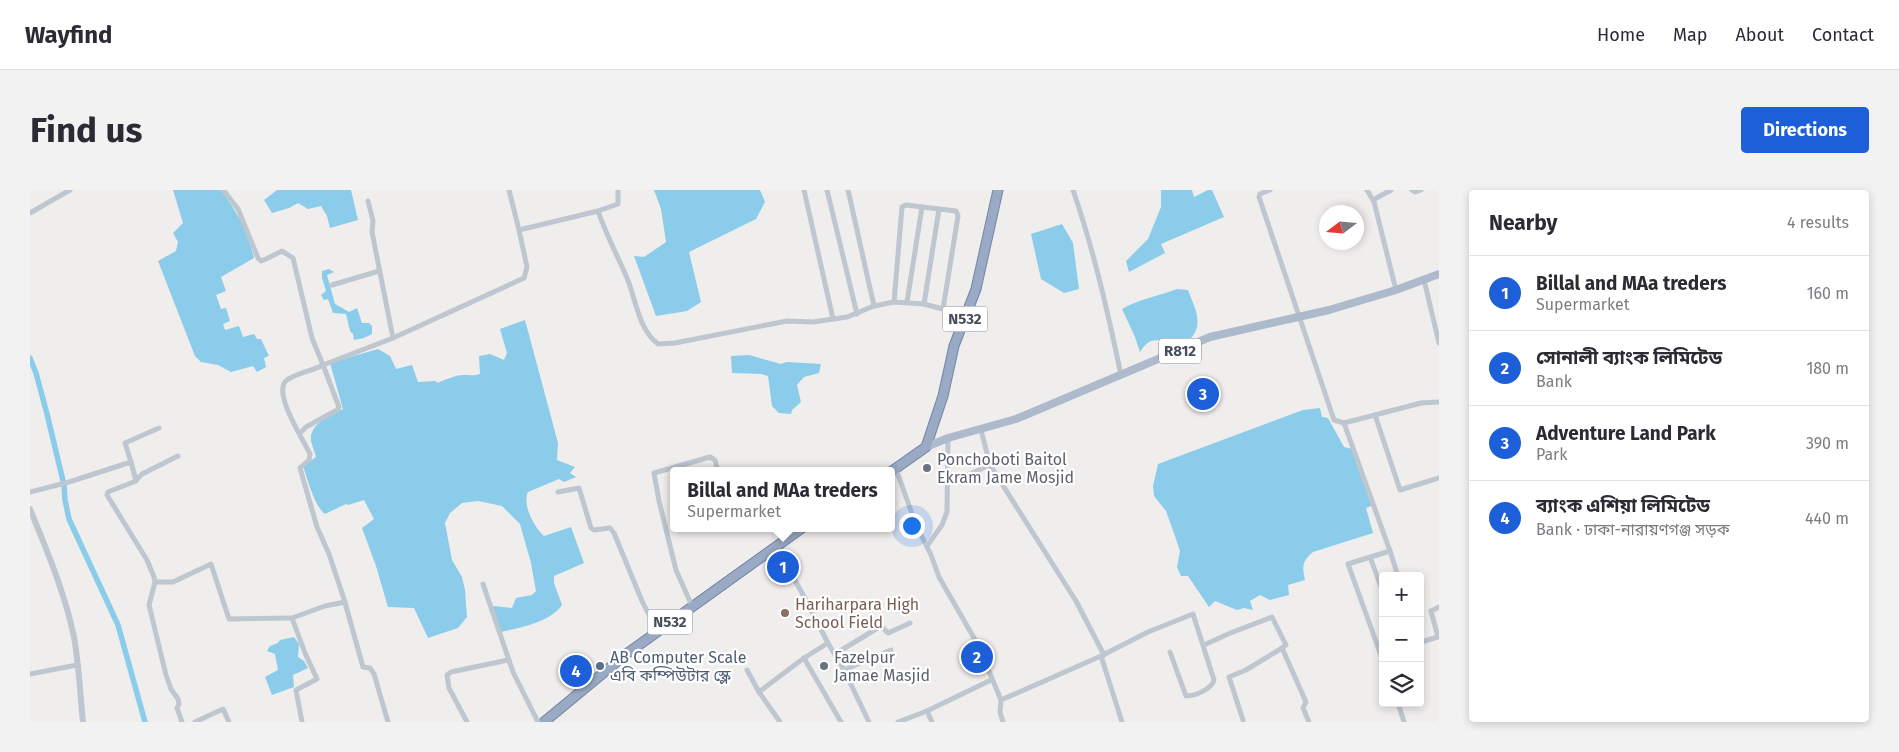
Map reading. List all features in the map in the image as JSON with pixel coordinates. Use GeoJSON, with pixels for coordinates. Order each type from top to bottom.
{"type":"FeatureCollection","features":[{"type":"Feature","properties":{"kind":"highway","name":"N532"},"geometry":{"type":"LineString","coordinates":[[926,446],[943,396],[954,346],[976,289],[998,190]]}},
{"type":"Feature","properties":{"kind":"highway"},"geometry":{"type":"LineString","coordinates":[[895,469],[926,446]]}},
{"type":"Feature","properties":{"kind":"highway","name":"N532"},"geometry":{"type":"LineString","coordinates":[[544,722],[612,665],[796,532]]}},
{"type":"Feature","properties":{"kind":"main road","name":"R812"},"geometry":{"type":"LineString","coordinates":[[926,446],[1016,419],[1210,337],[1301,318],[1396,290],[1439,274]]}},
{"type":"Feature","properties":{"kind":"street"},"geometry":{"type":"LineString","coordinates":[[30,212],[70,190]]}},
{"type":"Feature","properties":{"kind":"street"},"geometry":{"type":"LineString","coordinates":[[388,722],[374,674],[370,668],[364,667],[329,554],[317,527],[300,468],[309,460],[310,454],[287,410],[282,385],[287,380],[393,338],[524,278],[527,267],[510,190]]}},
{"type":"Feature","properties":{"kind":"street"},"geometry":{"type":"LineString","coordinates":[[519,230],[598,211],[618,204],[618,190]]}},
{"type":"Feature","properties":{"kind":"street"},"geometry":{"type":"LineString","coordinates":[[804,190],[833,319]]}},
{"type":"Feature","properties":{"kind":"street"},"geometry":{"type":"LineString","coordinates":[[827,190],[857,314]]}},
{"type":"Feature","properties":{"kind":"street"},"geometry":{"type":"LineString","coordinates":[[848,190],[874,306]]}},
{"type":"Feature","properties":{"kind":"street"},"geometry":{"type":"LineString","coordinates":[[1073,190],[1103,287],[1121,376]]}},
{"type":"Feature","properties":{"kind":"street"},"geometry":{"type":"LineString","coordinates":[[1270,190],[1260,194],[1259,197],[1334,420],[1344,423],[1421,403],[1439,402]]}},
{"type":"Feature","properties":{"kind":"street"},"geometry":{"type":"LineString","coordinates":[[1367,190],[1373,200],[1396,290]]}},
{"type":"Feature","properties":{"kind":"street"},"geometry":{"type":"LineString","coordinates":[[1373,200],[1391,190]]}},
{"type":"Feature","properties":{"kind":"street"},"geometry":{"type":"LineString","coordinates":[[1412,190],[1415,192],[1421,190]]}},
{"type":"Feature","properties":{"kind":"street"},"geometry":{"type":"LineString","coordinates":[[224,191],[238,209],[258,258],[261,261],[282,251],[293,258],[312,338],[339,407],[337,410],[306,427],[300,433]]}},
{"type":"Feature","properties":{"kind":"street"},"geometry":{"type":"LineString","coordinates":[[368,201],[373,221],[372,232],[379,271],[393,338]]}},
{"type":"Feature","properties":{"kind":"street"},"geometry":{"type":"LineString","coordinates":[[894,302],[902,207],[906,205],[956,211],[958,213],[943,308]]}},
{"type":"Feature","properties":{"kind":"street"},"geometry":{"type":"LineString","coordinates":[[907,302],[922,207]]}},
{"type":"Feature","properties":{"kind":"street"},"geometry":{"type":"LineString","coordinates":[[924,304],[939,209]]}},
{"type":"Feature","properties":{"kind":"street"},"geometry":{"type":"LineString","coordinates":[[598,211],[608,240],[628,281],[638,314],[646,329],[658,344],[675,343],[787,321],[813,322],[833,319],[857,314],[874,306],[894,302],[924,304],[943,308],[966,317]]}},
{"type":"Feature","properties":{"kind":"street"},"geometry":{"type":"LineString","coordinates":[[332,284],[379,271]]}},
{"type":"Feature","properties":{"kind":"street"},"geometry":{"type":"LineString","coordinates":[[1424,280],[1439,343]]}},
{"type":"Feature","properties":{"kind":"street"},"geometry":{"type":"LineString","coordinates":[[1375,415],[1400,490],[1439,478]]}},
{"type":"Feature","properties":{"kind":"street"},"geometry":{"type":"LineString","coordinates":[[1344,423],[1397,572]]}},
{"type":"Feature","properties":{"kind":"street"},"geometry":{"type":"LineString","coordinates":[[137,479],[125,443],[159,428]]}},
{"type":"Feature","properties":{"kind":"street"},"geometry":{"type":"LineString","coordinates":[[980,430],[990,465],[1076,601],[1102,656],[1122,722]]}},
{"type":"Feature","properties":{"kind":"street"},"geometry":{"type":"LineString","coordinates":[[927,546],[942,525],[947,512],[949,477],[948,438]]}},
{"type":"Feature","properties":{"kind":"street"},"geometry":{"type":"LineString","coordinates":[[178,456],[149,470],[137,479],[108,492],[107,495],[147,560],[155,582],[149,606],[166,675],[171,689],[178,699],[179,704],[177,708],[182,722]]}},
{"type":"Feature","properties":{"kind":"street"},"geometry":{"type":"LineString","coordinates":[[675,467],[710,457],[715,460],[717,467]]}},
{"type":"Feature","properties":{"kind":"street"},"geometry":{"type":"LineString","coordinates":[[30,492],[69,482],[131,462]]}},
{"type":"Feature","properties":{"kind":"street"},"geometry":{"type":"LineString","coordinates":[[949,477],[964,477],[990,465]]}},
{"type":"Feature","properties":{"kind":"street"},"geometry":{"type":"LineString","coordinates":[[670,468],[654,473],[676,570],[692,606]]}},
{"type":"Feature","properties":{"kind":"street"},"geometry":{"type":"LineString","coordinates":[[895,472],[942,583],[978,645],[991,680],[1001,700],[1000,712],[1002,722]]}},
{"type":"Feature","properties":{"kind":"street"},"geometry":{"type":"LineString","coordinates":[[558,492],[579,488],[591,528],[594,530],[610,528],[614,533],[642,601],[658,631]]}},
{"type":"Feature","properties":{"kind":"street"},"geometry":{"type":"LineString","coordinates":[[30,509],[56,573],[74,638],[83,722]]}},
{"type":"Feature","properties":{"kind":"street"},"geometry":{"type":"LineString","coordinates":[[773,548],[788,568],[844,670],[869,722]]}},
{"type":"Feature","properties":{"kind":"street"},"geometry":{"type":"LineString","coordinates":[[1379,650],[1348,564],[1390,551]]}},
{"type":"Feature","properties":{"kind":"street"},"geometry":{"type":"LineString","coordinates":[[1370,557],[1379,581]]}},
{"type":"Feature","properties":{"kind":"street"},"geometry":{"type":"LineString","coordinates":[[155,582],[173,582],[211,564],[229,619],[292,618],[325,606],[345,602]]}},
{"type":"Feature","properties":{"kind":"street"},"geometry":{"type":"LineString","coordinates":[[483,584],[508,660],[538,722]]}},
{"type":"Feature","properties":{"kind":"street"},"geometry":{"type":"LineString","coordinates":[[1424,640],[1438,637],[1431,611],[1439,608]]}},
{"type":"Feature","properties":{"kind":"street"},"geometry":{"type":"LineString","coordinates":[[1001,700],[1102,656],[1148,632],[1193,614],[1214,682],[1202,691],[1190,696],[1185,694],[1170,652]]}},
{"type":"Feature","properties":{"kind":"street"},"geometry":{"type":"LineString","coordinates":[[1204,645],[1272,617],[1286,645],[1246,670],[1229,677],[1243,720]]}},
{"type":"Feature","properties":{"kind":"street"},"geometry":{"type":"LineString","coordinates":[[292,618],[304,653],[316,679],[296,690],[302,722]]}},
{"type":"Feature","properties":{"kind":"street"},"geometry":{"type":"LineString","coordinates":[[835,654],[881,626],[886,633],[910,623]]}},
{"type":"Feature","properties":{"kind":"street"},"geometry":{"type":"LineString","coordinates":[[759,692],[804,658],[828,643]]}},
{"type":"Feature","properties":{"kind":"street"},"geometry":{"type":"LineString","coordinates":[[1282,648],[1306,702],[1302,708],[1309,722]]}},
{"type":"Feature","properties":{"kind":"street"},"geometry":{"type":"LineString","coordinates":[[844,670],[891,650]]}},
{"type":"Feature","properties":{"kind":"street"},"geometry":{"type":"LineString","coordinates":[[804,658],[841,722]]}},
{"type":"Feature","properties":{"kind":"street"},"geometry":{"type":"LineString","coordinates":[[467,722],[449,688],[447,674],[508,660]]}},
{"type":"Feature","properties":{"kind":"street"},"geometry":{"type":"LineString","coordinates":[[30,674],[78,665]]}},
{"type":"Feature","properties":{"kind":"street"},"geometry":{"type":"LineString","coordinates":[[747,670],[759,692],[780,722]]}},
{"type":"Feature","properties":{"kind":"street"},"geometry":{"type":"LineString","coordinates":[[898,722],[927,711],[991,680]]}},
{"type":"Feature","properties":{"kind":"street"},"geometry":{"type":"LineString","coordinates":[[1399,707],[1404,722]]}},
{"type":"Feature","properties":{"kind":"street"},"geometry":{"type":"LineString","coordinates":[[195,722],[223,709],[229,722]]}},
{"type":"Feature","properties":{"kind":"street"},"geometry":{"type":"LineString","coordinates":[[927,711],[932,722]]}},
{"type":"Feature","properties":{"kind":"water"},"geometry":{"type":"Polygon","coordinates":[[[173,190],[221,190],[245,230],[254,258],[221,277],[226,291],[216,295],[221,309],[226,308],[230,321],[223,324],[225,330],[239,326],[243,337],[254,334],[257,339],[261,339],[269,356],[264,358],[266,367],[257,372],[253,366],[231,372],[218,365],[201,362],[195,356],[158,261],[176,251],[178,242],[173,233],[183,223],[173,190]]]}},
{"type":"Feature","properties":{"kind":"water"},"geometry":{"type":"Polygon","coordinates":[[[277,190],[351,190],[358,220],[330,228],[327,216],[321,206],[308,209],[298,203],[272,213],[264,200],[277,190]]]}},
{"type":"Feature","properties":{"kind":"water"},"geometry":{"type":"Polygon","coordinates":[[[654,190],[760,190],[765,202],[756,219],[689,252],[701,302],[687,311],[656,316],[634,256],[644,257],[666,242],[661,209],[654,190]]]}},
{"type":"Feature","properties":{"kind":"water"},"geometry":{"type":"Polygon","coordinates":[[[1161,190],[1192,190],[1194,197],[1212,190],[1224,217],[1161,244],[1165,253],[1129,272],[1126,261],[1148,239],[1161,207],[1161,190]]]}},
{"type":"Feature","properties":{"kind":"water"},"geometry":{"type":"Polygon","coordinates":[[[1062,224],[1073,243],[1079,289],[1064,293],[1041,279],[1031,234],[1062,224]]]}},
{"type":"Feature","properties":{"kind":"water"},"geometry":{"type":"Polygon","coordinates":[[[329,269],[334,272],[327,275],[335,304],[349,312],[357,308],[362,323],[369,323],[372,326],[372,334],[354,340],[346,314],[333,313],[328,299],[324,300],[321,295],[326,291],[322,271],[329,269]]]}},
{"type":"Feature","properties":{"kind":"water"},"geometry":{"type":"Polygon","coordinates":[[[1177,289],[1188,290],[1196,311],[1198,324],[1193,336],[1181,346],[1169,350],[1168,342],[1152,341],[1140,352],[1122,309],[1142,300],[1177,289]]]}},
{"type":"Feature","properties":{"kind":"water"},"geometry":{"type":"Polygon","coordinates":[[[525,320],[558,443],[557,460],[575,467],[570,473],[576,477],[564,482],[559,479],[528,492],[528,509],[533,522],[544,536],[571,527],[584,563],[554,576],[554,583],[562,605],[557,611],[534,623],[500,632],[492,608],[494,606],[512,608],[516,598],[532,595],[536,591],[531,563],[520,524],[502,506],[478,501],[462,503],[450,513],[445,523],[452,560],[462,577],[467,617],[458,628],[428,638],[414,608],[388,607],[362,528],[374,519],[364,500],[346,504],[325,514],[312,492],[303,466],[316,457],[311,435],[321,421],[343,409],[330,363],[378,349],[390,356],[396,369],[412,365],[418,382],[436,381],[437,383],[457,376],[478,375],[480,374],[479,356],[490,354],[504,360],[507,353],[500,329],[525,320]]]}},
{"type":"Feature","properties":{"kind":"water"},"geometry":{"type":"Polygon","coordinates":[[[749,355],[781,364],[787,362],[821,364],[819,373],[804,377],[797,385],[801,402],[792,410],[791,414],[779,413],[772,406],[768,376],[732,373],[731,356],[749,355]]]}},
{"type":"Feature","properties":{"kind":"water"},"geometry":{"type":"Polygon","coordinates":[[[1320,408],[1322,417],[1328,418],[1344,447],[1352,449],[1373,505],[1366,508],[1373,533],[1313,552],[1304,564],[1305,580],[1288,585],[1289,595],[1270,600],[1260,595],[1250,601],[1253,610],[1244,608],[1237,610],[1215,601],[1209,607],[1188,576],[1181,576],[1177,567],[1180,551],[1166,511],[1154,496],[1153,486],[1158,464],[1303,410],[1320,408]]]}},
{"type":"Feature","properties":{"kind":"water"},"geometry":{"type":"Polygon","coordinates":[[[294,637],[299,644],[298,657],[304,661],[308,668],[293,675],[294,687],[272,695],[265,677],[278,670],[275,654],[267,651],[270,646],[278,643],[280,640],[294,637]]]}},
{"type":"Feature","properties":{"kind":"waterway"},"geometry":{"type":"LineString","coordinates":[[30,358],[47,414],[64,485],[69,519],[118,625],[145,722]]}},
{"type":"Feature","properties":{"kind":"place","name":"Adventure Land Park"},"geometry":{"type":"Point","coordinates":[1203,394]}},
{"type":"Feature","properties":{"kind":"place","name":"Ponchoboti Baitol Ekram Jame Mosjid"},"geometry":{"type":"Point","coordinates":[927,468]}},
{"type":"Feature","properties":{"kind":"place","name":"Billal and MAa treders"},"geometry":{"type":"Point","coordinates":[783,567]}},
{"type":"Feature","properties":{"kind":"place","name":"Hariharpara High School Field"},"geometry":{"type":"Point","coordinates":[785,613]}},
{"type":"Feature","properties":{"kind":"place","name":"সোনালী ব্যাংক লিমিটেড"},"geometry":{"type":"Point","coordinates":[977,657]}},
{"type":"Feature","properties":{"kind":"place","name":"AB Computer Scale এবি কম্পিউটার স্কেল"},"geometry":{"type":"Point","coordinates":[600,666]}},
{"type":"Feature","properties":{"kind":"place","name":"Fazelpur Jamae Masjid"},"geometry":{"type":"Point","coordinates":[824,666]}},
{"type":"Feature","properties":{"kind":"place","name":"ব্যাংক এশিয়া লিমিটেড"},"geometry":{"type":"Point","coordinates":[576,671]}}]}
